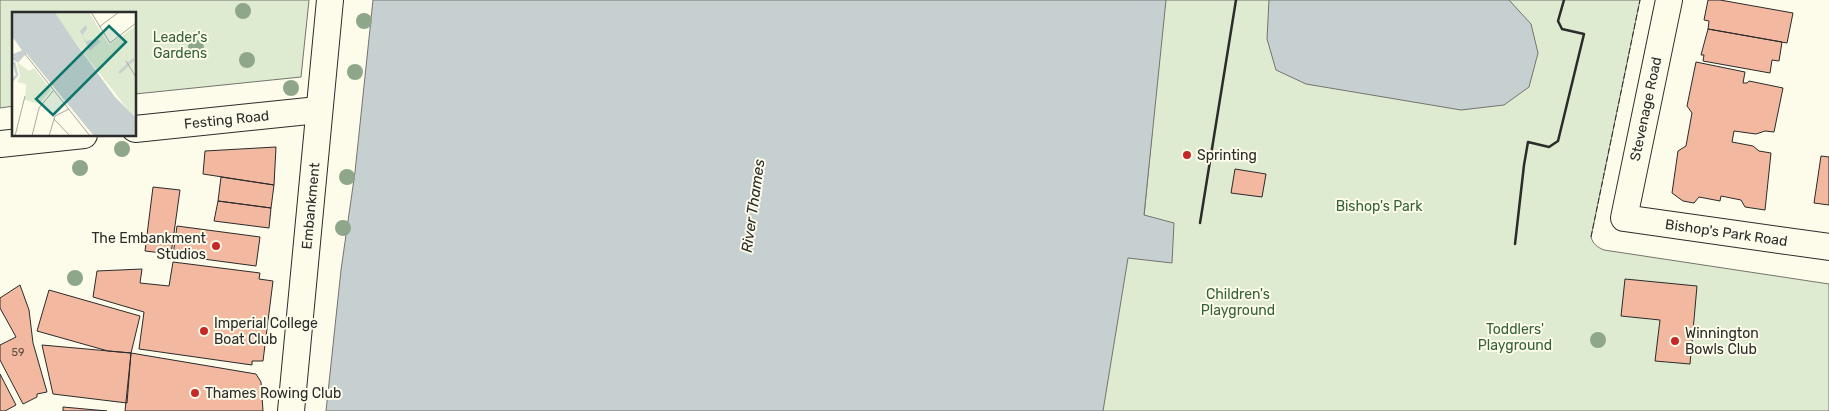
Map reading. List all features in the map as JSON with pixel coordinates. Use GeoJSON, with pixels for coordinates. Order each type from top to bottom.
{"type":"FeatureCollection","features":[{"type":"Feature","properties":{"kind":"street","name":"Embankment"},"geometry":{"type":"LineString","coordinates":[[291,411],[318,110],[330,0]]}},
{"type":"Feature","properties":{"kind":"street","name":"Stevenage Road"},"geometry":{"type":"LineString","coordinates":[[1624,218],[1669,0]]}},
{"type":"Feature","properties":{"kind":"street","name":"Festing Road"},"geometry":{"type":"LineString","coordinates":[[136,130],[318,110]]}},
{"type":"Feature","properties":{"kind":"street"},"geometry":{"type":"LineString","coordinates":[[0,144],[75,136]]}},
{"type":"Feature","properties":{"kind":"street","name":"Bishop's Park Road"},"geometry":{"type":"LineString","coordinates":[[1624,218],[1829,247]]}},
{"type":"Feature","properties":{"kind":"green space","name":"Leader's Gardens"},"geometry":{"type":"Polygon","coordinates":[[[0,0],[309,0],[301,77],[136,94],[136,12],[12,12],[12,106],[0,108],[0,0]]]}},
{"type":"Feature","properties":{"kind":"green space","name":"Bishop's Park"},"geometry":{"type":"Polygon","coordinates":[[[1150,0],[1640,0],[1591,237],[1599,248],[1604,250],[1829,284],[1829,411],[1089,411],[1107,269],[1144,216],[1152,133],[1150,0]]]}},
{"type":"Feature","properties":{"kind":"water","name":"River Thames"},"geometry":{"type":"Polygon","coordinates":[[[373,0],[1166,0],[1144,215],[1174,223],[1172,263],[1128,258],[1103,411],[326,411],[341,270],[355,172],[373,0]]]}},
{"type":"Feature","properties":{"kind":"water"},"geometry":{"type":"Polygon","coordinates":[[[1269,0],[1509,0],[1531,24],[1538,53],[1529,87],[1504,105],[1461,110],[1306,84],[1276,70],[1267,39],[1269,0]]]}},
{"type":"Feature","properties":{"kind":"building"},"geometry":{"type":"Polygon","coordinates":[[[1708,0],[1720,0],[1793,13],[1787,43],[1708,29],[1709,21],[1704,20],[1708,0]]]}},
{"type":"Feature","properties":{"kind":"building"},"geometry":{"type":"Polygon","coordinates":[[[1708,29],[1782,42],[1779,61],[1772,60],[1770,73],[1703,61],[1704,55],[1701,55],[1708,29]]]}},
{"type":"Feature","properties":{"kind":"building"},"geometry":{"type":"Polygon","coordinates":[[[1696,62],[1745,72],[1743,83],[1749,81],[1783,88],[1774,132],[1765,131],[1756,134],[1734,131],[1732,142],[1753,146],[1759,151],[1771,153],[1765,210],[1745,207],[1741,200],[1721,196],[1720,201],[1699,197],[1694,203],[1683,201],[1672,193],[1678,151],[1686,146],[1692,113],[1687,106],[1696,62]]]}},
{"type":"Feature","properties":{"kind":"building"},"geometry":{"type":"Polygon","coordinates":[[[276,147],[274,185],[203,174],[205,151],[276,147]]]}},
{"type":"Feature","properties":{"kind":"building"},"geometry":{"type":"Polygon","coordinates":[[[1821,156],[1829,157],[1829,205],[1814,203],[1821,156]]]}},
{"type":"Feature","properties":{"kind":"building"},"geometry":{"type":"Polygon","coordinates":[[[1235,169],[1266,174],[1262,197],[1231,193],[1235,169]]]}},
{"type":"Feature","properties":{"kind":"building"},"geometry":{"type":"Polygon","coordinates":[[[221,177],[274,185],[271,208],[218,201],[221,177]]]}},
{"type":"Feature","properties":{"kind":"building"},"geometry":{"type":"Polygon","coordinates":[[[153,187],[180,190],[171,254],[145,251],[153,187]]]}},
{"type":"Feature","properties":{"kind":"building"},"geometry":{"type":"Polygon","coordinates":[[[218,201],[271,208],[269,228],[214,221],[218,201]]]}},
{"type":"Feature","properties":{"kind":"building","name":"The Embankment Studios"},"geometry":{"type":"Polygon","coordinates":[[[177,226],[260,237],[256,266],[173,255],[177,226]]]}},
{"type":"Feature","properties":{"kind":"building","name":"Imperial College Boat Club"},"geometry":{"type":"Polygon","coordinates":[[[173,262],[260,273],[259,279],[273,281],[263,361],[252,361],[252,365],[139,349],[144,312],[93,297],[97,271],[142,269],[140,283],[169,286],[173,262]]]}},
{"type":"Feature","properties":{"kind":"building","name":"Winnington Bowls Club"},"geometry":{"type":"Polygon","coordinates":[[[1625,279],[1697,286],[1690,364],[1655,361],[1660,320],[1621,316],[1625,279]]]}},
{"type":"Feature","properties":{"kind":"building"},"geometry":{"type":"Polygon","coordinates":[[[20,285],[29,310],[33,343],[47,392],[37,394],[37,397],[23,404],[0,360],[0,345],[16,337],[0,308],[0,298],[20,285]]]}},
{"type":"Feature","properties":{"kind":"building"},"geometry":{"type":"Polygon","coordinates":[[[49,290],[140,316],[131,353],[108,351],[37,331],[49,290]]]}},
{"type":"Feature","properties":{"kind":"building"},"geometry":{"type":"Polygon","coordinates":[[[42,345],[131,353],[127,403],[53,394],[42,345]]]}},
{"type":"Feature","properties":{"kind":"building","name":"Thames Rowing Club"},"geometry":{"type":"Polygon","coordinates":[[[131,353],[256,374],[261,382],[263,411],[125,411],[131,353]]]}},
{"type":"Feature","properties":{"kind":"building"},"geometry":{"type":"Polygon","coordinates":[[[0,374],[16,405],[5,411],[0,411],[0,374]]]}},
{"type":"Feature","properties":{"kind":"building"},"geometry":{"type":"Polygon","coordinates":[[[63,407],[107,411],[63,411],[63,407]]]}},
{"type":"Feature","properties":{"kind":"fence"},"geometry":{"type":"LineString","coordinates":[[1591,237],[1640,0]]}},
{"type":"Feature","properties":{"kind":"wall"},"geometry":{"type":"LineString","coordinates":[[1200,223],[1236,0]]}},
{"type":"Feature","properties":{"kind":"wall"},"geometry":{"type":"LineString","coordinates":[[1515,244],[1528,142],[1549,147],[1558,141],[1584,34],[1562,29],[1558,21],[1564,0]]}},
{"type":"Feature","properties":{"kind":"place","name":"Sprinting"},"geometry":{"type":"Point","coordinates":[1187,155]}},
{"type":"Feature","properties":{"kind":"place","name":"The Embankment Studios"},"geometry":{"type":"Point","coordinates":[216,246]}},
{"type":"Feature","properties":{"kind":"place","name":"Imperial College Boat Club"},"geometry":{"type":"Point","coordinates":[204,331]}},
{"type":"Feature","properties":{"kind":"place","name":"Winnington Bowls Club"},"geometry":{"type":"Point","coordinates":[1675,341]}},
{"type":"Feature","properties":{"kind":"place","name":"Thames Rowing Club"},"geometry":{"type":"Point","coordinates":[195,393]}},
{"type":"Feature","properties":{"kind":"park label","name":"Children's Playground"},"geometry":{"type":"Point","coordinates":[1238,302]}},
{"type":"Feature","properties":{"kind":"park label","name":"Toddlers' Playground"},"geometry":{"type":"Point","coordinates":[1515,338]}}]}
